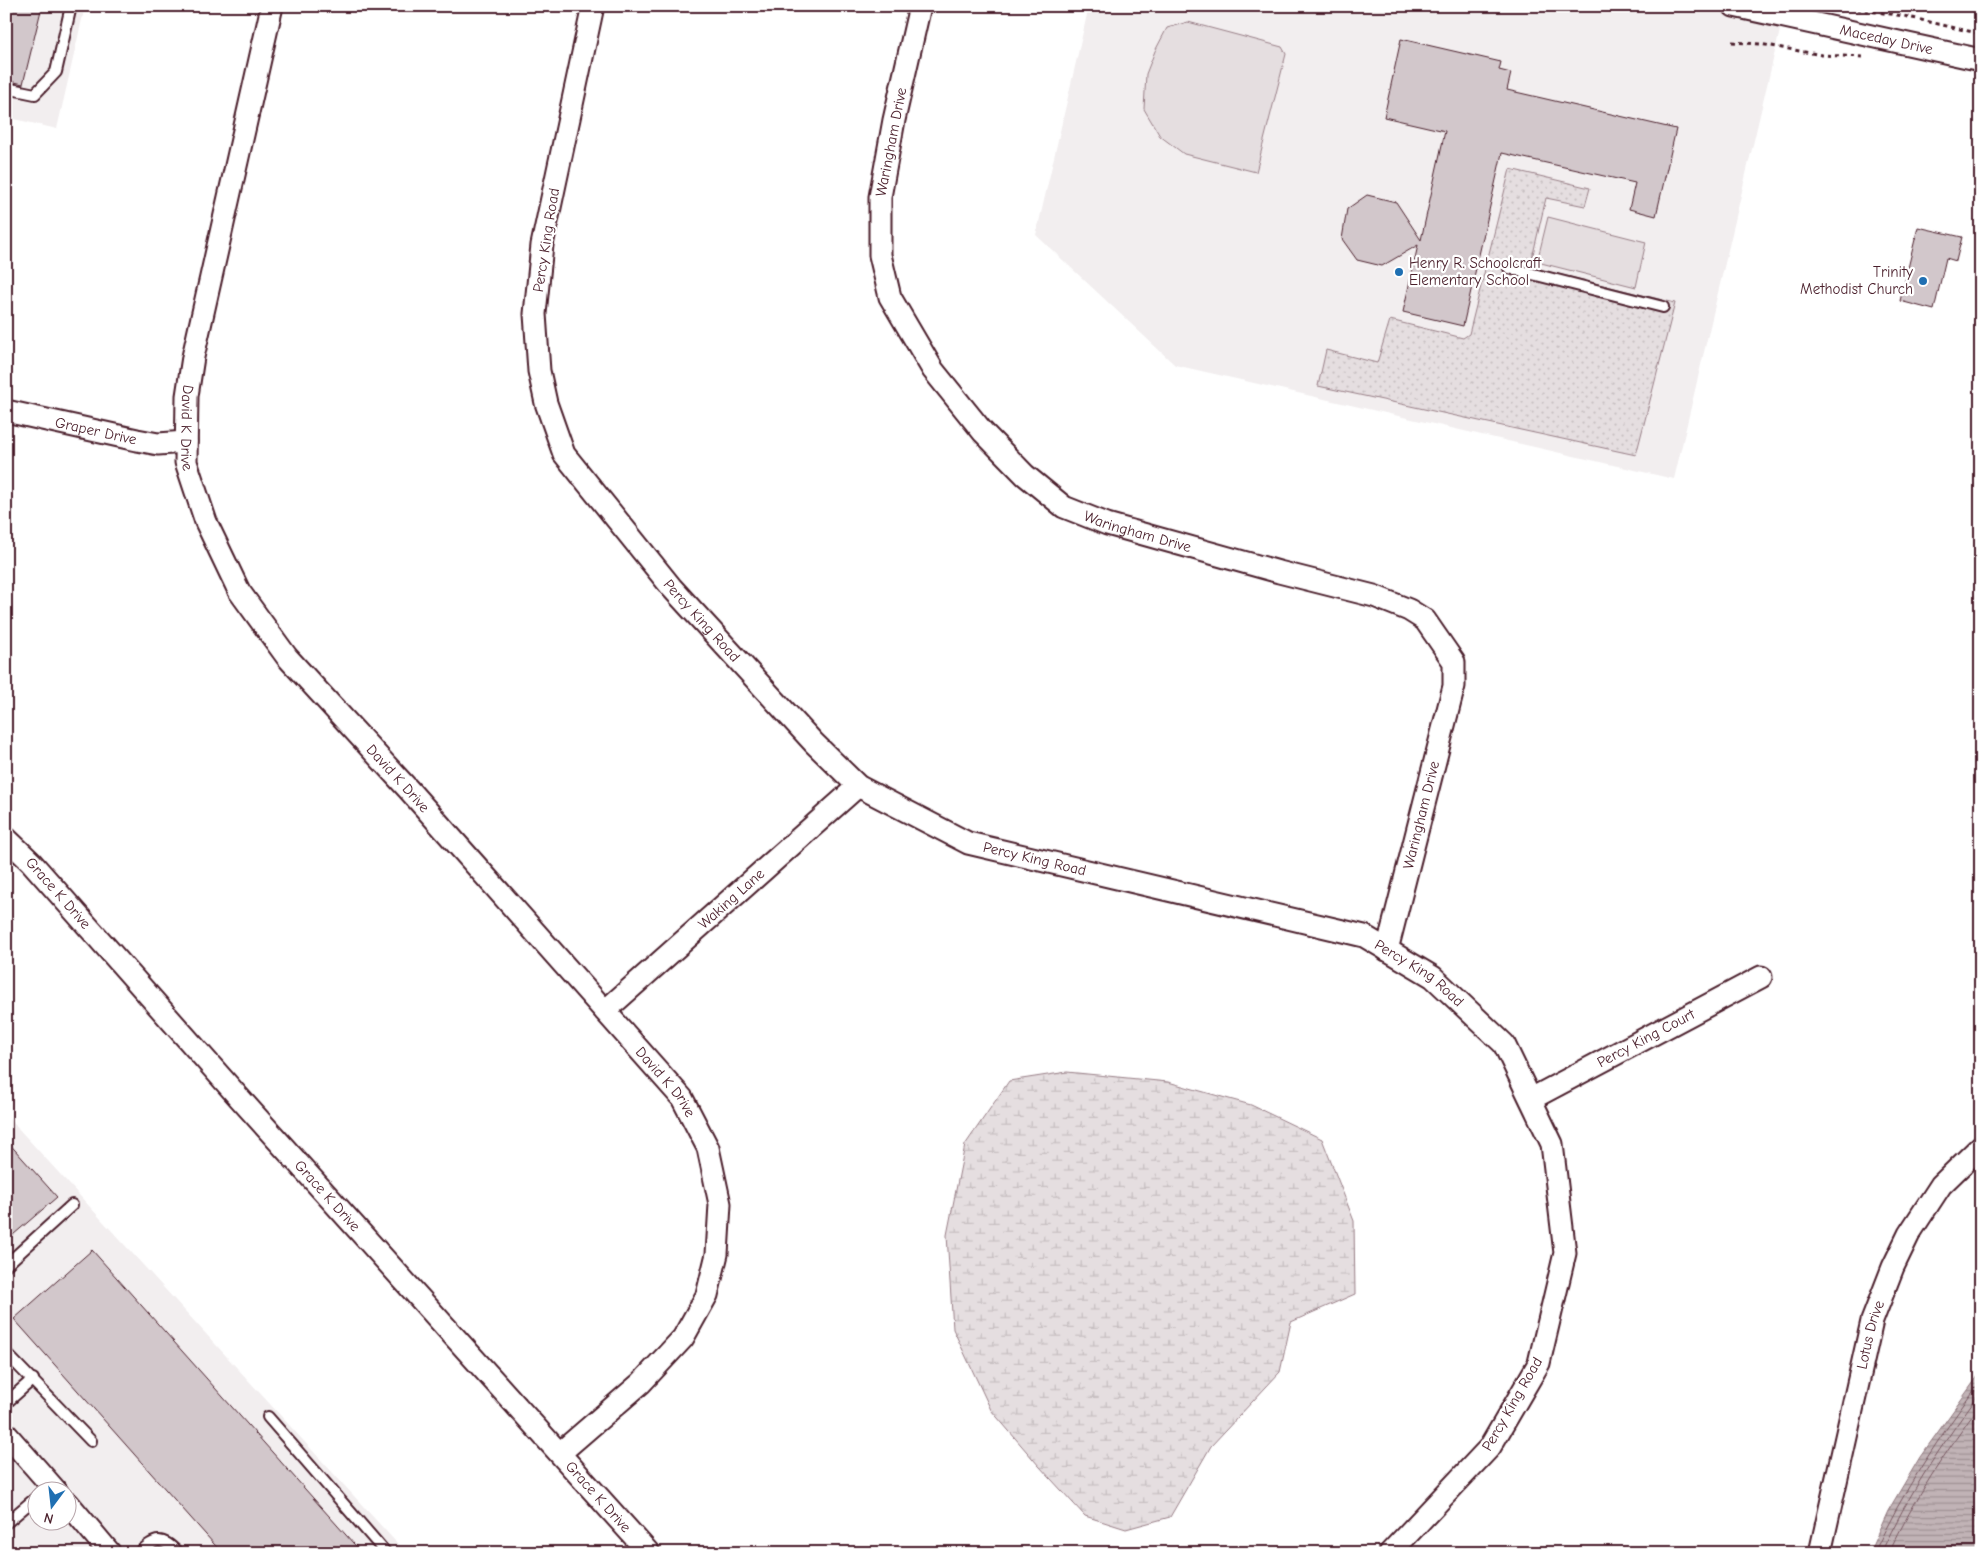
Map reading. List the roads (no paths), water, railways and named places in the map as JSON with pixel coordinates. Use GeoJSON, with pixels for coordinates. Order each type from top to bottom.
{"type":"FeatureCollection","features":[{"type":"Feature","properties":{"kind":"street","name":"David K Drive"},"geometry":{"type":"LineString","coordinates":[[272,6],[193,357],[187,396],[186,462],[206,522],[239,591],[287,657],[416,797],[682,1098],[708,1148],[720,1204],[717,1254],[707,1295],[683,1338],[641,1383],[560,1452]]}},
{"type":"Feature","properties":{"kind":"street","name":"Percy King Road"},"geometry":{"type":"LineString","coordinates":[[592,6],[542,244],[535,314],[539,371],[546,403],[564,454],[666,580],[814,743],[858,786],[968,843],[1364,936],[1433,977],[1504,1044],[1552,1144],[1565,1252],[1540,1362],[1490,1447],[1390,1553]]}},
{"type":"Feature","properties":{"kind":"street","name":"Waringham Drive"},"geometry":{"type":"LineString","coordinates":[[920,6],[894,120],[880,197],[880,255],[890,297],[933,370],[977,425],[1025,475],[1064,507],[1107,524],[1278,572],[1374,596],[1409,610],[1425,620],[1454,662],[1454,686],[1387,950]]}},
{"type":"Feature","properties":{"kind":"street","name":"Maceday Drive"},"geometry":{"type":"LineString","coordinates":[[1734,6],[1981,60]]}},
{"type":"Feature","properties":{"kind":"street","name":"Graper Drive"},"geometry":{"type":"LineString","coordinates":[[6,411],[158,444],[186,442]]}},
{"type":"Feature","properties":{"kind":"street","name":"Waking Lane"},"geometry":{"type":"LineString","coordinates":[[605,1011],[858,786]]}},
{"type":"Feature","properties":{"kind":"street","name":"Grace K Drive"},"geometry":{"type":"LineString","coordinates":[[6,838],[31,862],[222,1078],[649,1553]]}},
{"type":"Feature","properties":{"kind":"street","name":"Percy King Court"},"geometry":{"type":"LineString","coordinates":[[1531,1100],[1761,977]]}},
{"type":"Feature","properties":{"kind":"street","name":"Lotus Drive"},"geometry":{"type":"LineString","coordinates":[[1820,1553],[1872,1321],[1893,1267],[1909,1234],[1941,1185],[1981,1146]]}},
{"type":"Feature","properties":{"kind":"street"},"geometry":{"type":"LineString","coordinates":[[6,1434],[41,1482]]}},
{"type":"Feature","properties":{"kind":"street"},"geometry":{"type":"LineString","coordinates":[[78,1515],[110,1553]]}},
{"type":"Feature","properties":{"kind":"lane"},"geometry":{"type":"LineString","coordinates":[[6,88],[35,94],[56,72],[71,6]]}},
{"type":"Feature","properties":{"kind":"lane"},"geometry":{"type":"LineString","coordinates":[[1509,268],[1663,307]]}},
{"type":"Feature","properties":{"kind":"lane"},"geometry":{"type":"LineString","coordinates":[[6,1265],[72,1205]]}},
{"type":"Feature","properties":{"kind":"lane"},"geometry":{"type":"LineString","coordinates":[[6,1353],[91,1441]]}},
{"type":"Feature","properties":{"kind":"lane"},"geometry":{"type":"LineString","coordinates":[[6,1403],[33,1379]]}},
{"type":"Feature","properties":{"kind":"lane"},"geometry":{"type":"LineString","coordinates":[[268,1417],[386,1553]]}},
{"type":"Feature","properties":{"kind":"lane"},"geometry":{"type":"LineString","coordinates":[[6,1523],[28,1506]]}},
{"type":"Feature","properties":{"kind":"lane"},"geometry":{"type":"LineString","coordinates":[[139,1553],[151,1542],[159,1540],[167,1542],[178,1553]]}},
{"type":"Feature","properties":{"kind":"water"},"geometry":{"type":"Polygon","coordinates":[[[1981,1372],[1981,1553],[1869,1553],[1888,1511],[1920,1457],[1981,1372]]]}},
{"type":"Feature","properties":{"kind":"place","name":"Henry R. Schoolcraft Elementary School"},"geometry":{"type":"Point","coordinates":[1399,272]}},
{"type":"Feature","properties":{"kind":"place","name":"Trinity Methodist Church"},"geometry":{"type":"Point","coordinates":[1923,281]}}]}
